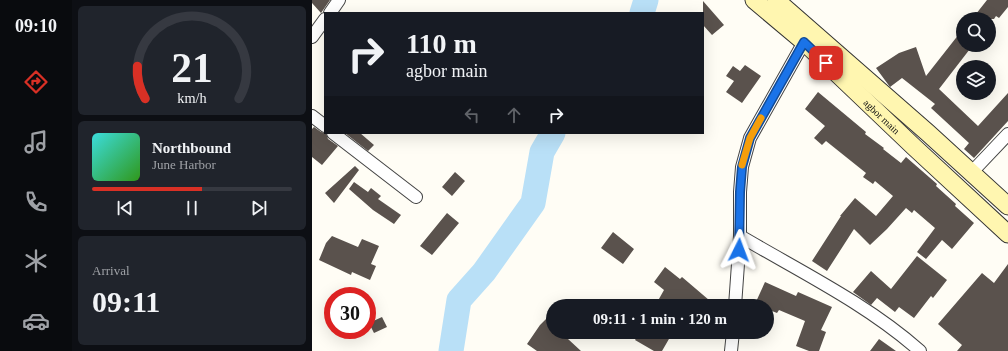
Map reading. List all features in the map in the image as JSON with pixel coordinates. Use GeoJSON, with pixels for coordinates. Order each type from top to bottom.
{"type":"FeatureCollection","features":[{"type":"Feature","properties":{"kind":"main road","name":"agbor main"},"geometry":{"type":"LineString","coordinates":[[754,0],[804,42],[1008,234]]}},
{"type":"Feature","properties":{"kind":"main road","name":"agbor main"},"geometry":{"type":"LineString","coordinates":[[776,0],[928,133],[1008,206]]}},
{"type":"Feature","properties":{"kind":"main road"},"geometry":{"type":"LineString","coordinates":[[914,147],[921,138],[928,133]]}},
{"type":"Feature","properties":{"kind":"street"},"geometry":{"type":"LineString","coordinates":[[331,12],[339,0]]}},
{"type":"Feature","properties":{"kind":"street"},"geometry":{"type":"LineString","coordinates":[[312,37],[324,20]]}},
{"type":"Feature","properties":{"kind":"street"},"geometry":{"type":"LineString","coordinates":[[736,299],[740,236],[740,192],[742,167],[750,138],[804,42]]}},
{"type":"Feature","properties":{"kind":"street"},"geometry":{"type":"LineString","coordinates":[[312,116],[324,125]]}},
{"type":"Feature","properties":{"kind":"street"},"geometry":{"type":"LineString","coordinates":[[335,134],[416,197]]}},
{"type":"Feature","properties":{"kind":"street"},"geometry":{"type":"LineString","coordinates":[[971,173],[1008,134]]}},
{"type":"Feature","properties":{"kind":"street"},"geometry":{"type":"LineString","coordinates":[[740,236],[862,306],[907,339],[920,351]]}},
{"type":"Feature","properties":{"kind":"street"},"geometry":{"type":"LineString","coordinates":[[731,351],[732,339]]}},
{"type":"Feature","properties":{"kind":"building"},"geometry":{"type":"Polygon","coordinates":[[[312,0],[330,0],[321,13],[312,3],[312,0]]]}},
{"type":"Feature","properties":{"kind":"building"},"geometry":{"type":"Polygon","coordinates":[[[987,0],[1008,0],[1008,7],[999,18],[996,16],[996,12],[978,12],[987,0]]]}},
{"type":"Feature","properties":{"kind":"building"},"geometry":{"type":"Polygon","coordinates":[[[703,1],[724,25],[712,35],[704,26],[703,1]]]}},
{"type":"Feature","properties":{"kind":"building"},"geometry":{"type":"Polygon","coordinates":[[[956,38],[956,52],[968,52],[961,60],[956,60],[956,67],[939,89],[978,126],[1008,93],[1008,121],[974,158],[964,149],[969,143],[931,108],[935,104],[902,78],[890,87],[876,68],[899,53],[916,47],[926,76],[956,38]]]}},
{"type":"Feature","properties":{"kind":"building"},"geometry":{"type":"Polygon","coordinates":[[[745,65],[761,76],[742,103],[726,92],[734,81],[726,76],[733,66],[740,71],[745,65]]]}},
{"type":"Feature","properties":{"kind":"building"},"geometry":{"type":"Polygon","coordinates":[[[818,92],[866,132],[865,134],[901,163],[906,157],[937,184],[936,186],[974,223],[952,249],[942,240],[926,259],[917,252],[935,228],[914,210],[912,213],[906,208],[870,245],[854,229],[827,271],[812,261],[840,216],[855,198],[876,216],[893,196],[875,181],[873,184],[863,177],[866,173],[826,141],[822,145],[814,138],[825,126],[805,109],[818,92]]]}},
{"type":"Feature","properties":{"kind":"building"},"geometry":{"type":"Polygon","coordinates":[[[314,127],[326,134],[328,139],[338,146],[322,165],[312,157],[312,129],[314,127]]]}},
{"type":"Feature","properties":{"kind":"building"},"geometry":{"type":"Polygon","coordinates":[[[346,134],[361,134],[374,145],[368,151],[346,134]]]}},
{"type":"Feature","properties":{"kind":"building"},"geometry":{"type":"Polygon","coordinates":[[[355,166],[359,170],[334,203],[325,193],[355,166]]]}},
{"type":"Feature","properties":{"kind":"building"},"geometry":{"type":"Polygon","coordinates":[[[455,172],[465,181],[452,196],[442,187],[455,172]]]}},
{"type":"Feature","properties":{"kind":"building"},"geometry":{"type":"Polygon","coordinates":[[[354,182],[368,192],[371,188],[381,196],[378,199],[401,215],[394,224],[373,210],[349,189],[354,182]]]}},
{"type":"Feature","properties":{"kind":"building"},"geometry":{"type":"Polygon","coordinates":[[[447,213],[459,223],[432,255],[420,246],[447,213]]]}},
{"type":"Feature","properties":{"kind":"building"},"geometry":{"type":"Polygon","coordinates":[[[613,232],[634,249],[623,264],[601,248],[613,232]]]}},
{"type":"Feature","properties":{"kind":"building"},"geometry":{"type":"Polygon","coordinates":[[[332,236],[358,247],[362,239],[379,246],[371,264],[376,266],[370,280],[352,272],[351,275],[319,260],[326,243],[332,236]]]}},
{"type":"Feature","properties":{"kind":"building"},"geometry":{"type":"Polygon","coordinates":[[[917,256],[947,280],[933,298],[931,296],[914,318],[899,307],[895,312],[877,298],[871,305],[853,292],[871,271],[891,289],[917,256]]]}},
{"type":"Feature","properties":{"kind":"building"},"geometry":{"type":"Polygon","coordinates":[[[1008,264],[1008,351],[957,351],[962,345],[938,324],[982,273],[994,283],[1008,264]]]}},
{"type":"Feature","properties":{"kind":"building"},"geometry":{"type":"Polygon","coordinates":[[[665,267],[680,279],[682,277],[708,299],[659,299],[664,290],[654,282],[665,267]]]}},
{"type":"Feature","properties":{"kind":"building"},"geometry":{"type":"Polygon","coordinates":[[[765,282],[796,296],[798,292],[832,307],[821,330],[826,332],[819,351],[809,351],[796,346],[805,321],[779,310],[777,313],[774,312],[774,299],[757,299],[765,282]]]}},
{"type":"Feature","properties":{"kind":"building"},"geometry":{"type":"Polygon","coordinates":[[[382,317],[387,327],[376,332],[376,320],[382,317]]]}},
{"type":"Feature","properties":{"kind":"building"},"geometry":{"type":"Polygon","coordinates":[[[546,319],[546,339],[568,339],[581,351],[537,351],[527,344],[546,319]]]}},
{"type":"Feature","properties":{"kind":"building"},"geometry":{"type":"Polygon","coordinates":[[[669,339],[662,351],[654,351],[635,340],[669,339]]]}},
{"type":"Feature","properties":{"kind":"building"},"geometry":{"type":"Polygon","coordinates":[[[879,339],[896,351],[870,351],[879,339]]]}},
{"type":"Feature","properties":{"kind":"waterway"},"geometry":{"type":"LineString","coordinates":[[642,12],[646,0]]}},
{"type":"Feature","properties":{"kind":"waterway"},"geometry":{"type":"LineString","coordinates":[[451,351],[459,300],[484,272],[533,203],[542,152],[552,134]]}},
{"type":"Feature","properties":{"kind":"slow traffic"},"geometry":{"type":"LineString","coordinates":[[742,165],[750,138],[761,118]]}},
{"type":"Feature","properties":{"kind":"route"},"geometry":{"type":"LineString","coordinates":[[739,250],[742,167],[750,138],[804,42],[826,63]]}}]}
